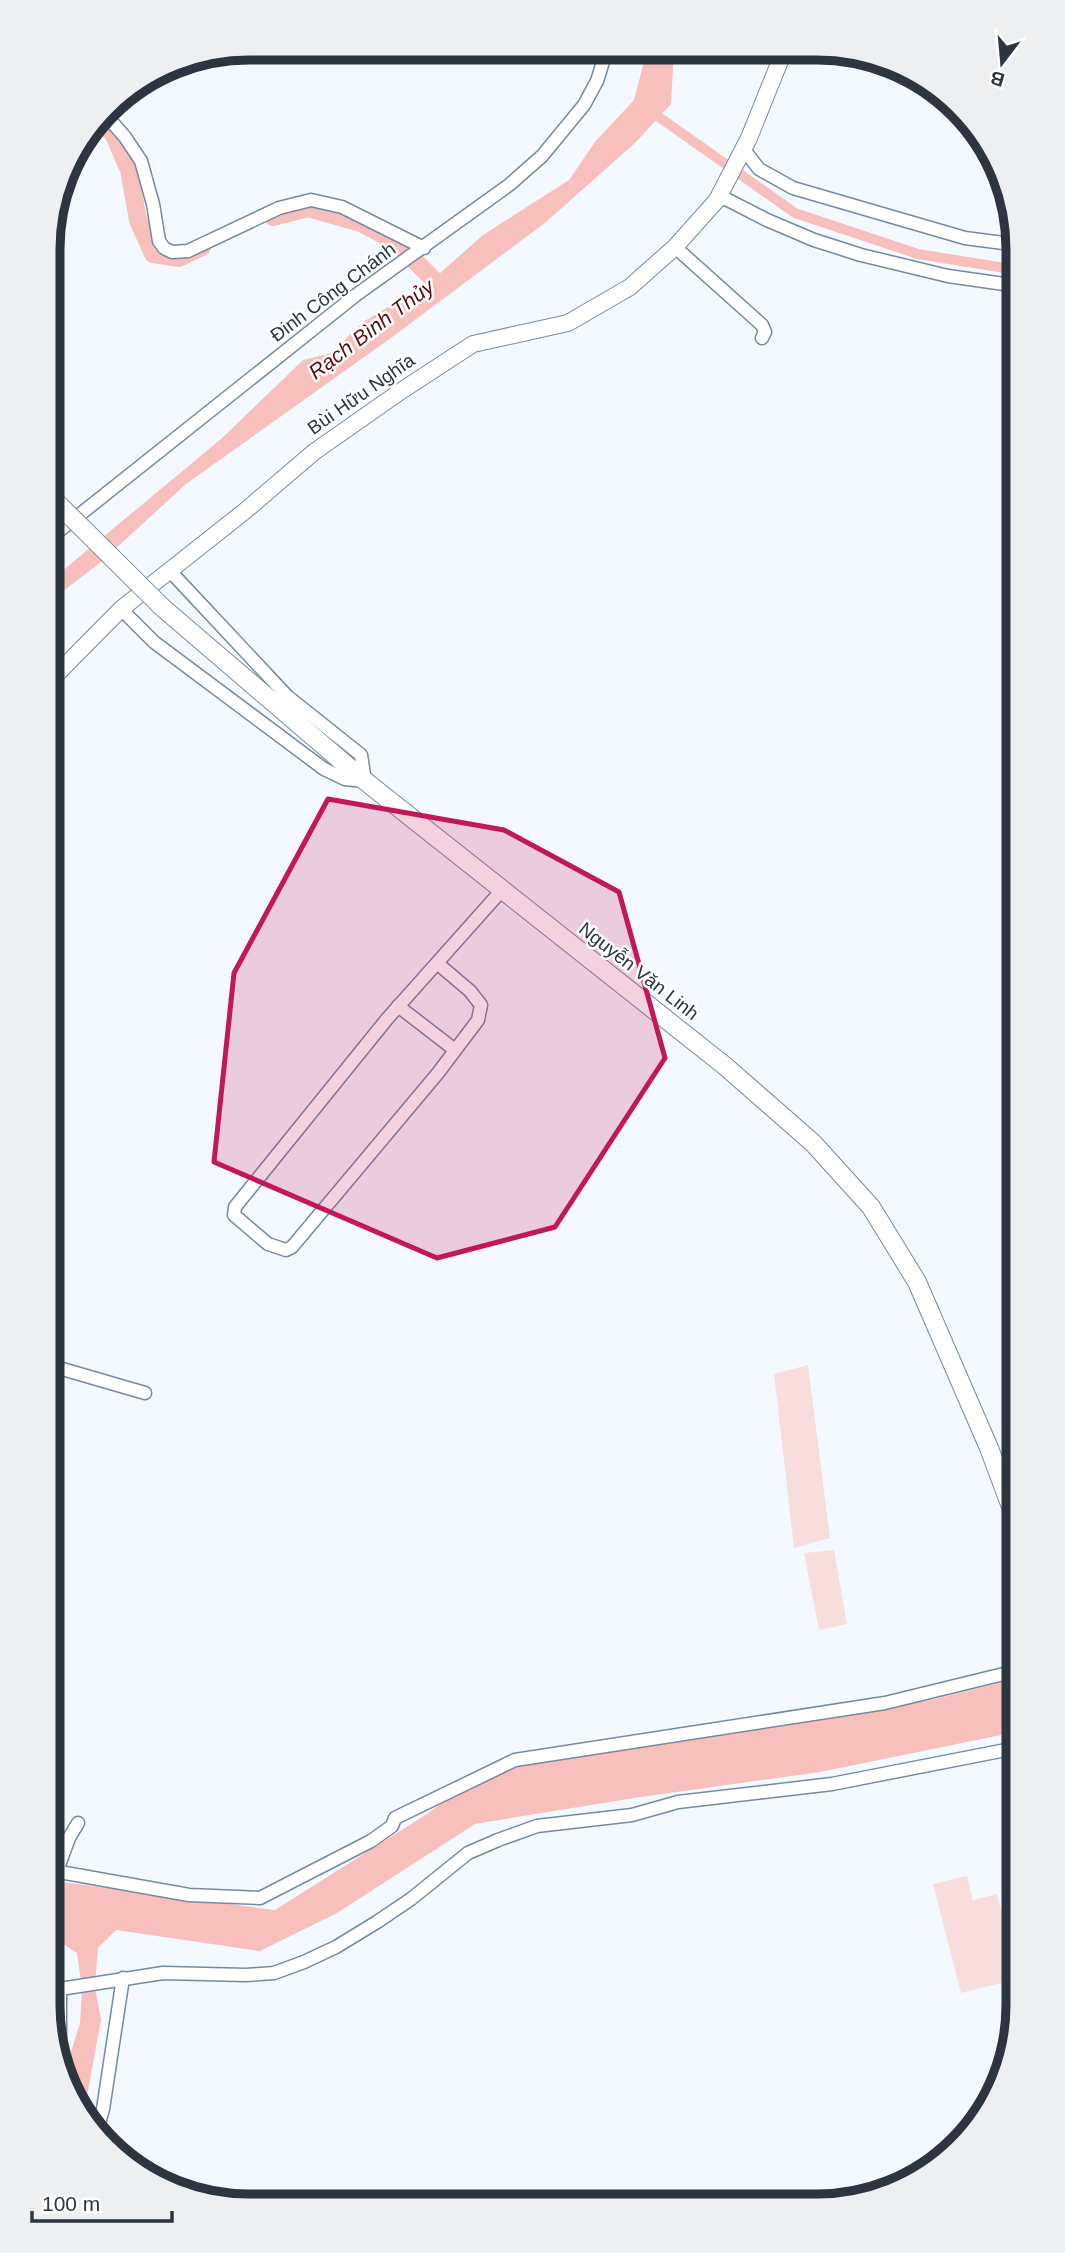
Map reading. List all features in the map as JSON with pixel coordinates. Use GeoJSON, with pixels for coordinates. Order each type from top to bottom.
{"type":"FeatureCollection","features":[{"type":"Feature","properties":{"kind":"highway","name":"Nguyễn Văn Linh"},"geometry":{"type":"LineString","coordinates":[[60,507],[163,608],[365,780],[725,1066],[813,1143],[871,1207],[917,1282],[1005,1491]]}},
{"type":"Feature","properties":{"kind":"main road"},"geometry":{"type":"LineString","coordinates":[[745,146],[781,59]]}},
{"type":"Feature","properties":{"kind":"main road","name":"Bùi Hữu Nghĩa"},"geometry":{"type":"LineString","coordinates":[[60,671],[121,609],[314,452],[473,344],[568,323],[630,286],[676,247],[719,195],[745,146]]}},
{"type":"Feature","properties":{"kind":"street","name":"Đinh Công Chánh"},"geometry":{"type":"LineString","coordinates":[[60,530],[356,295],[497,195],[542,156],[584,105],[597,81],[604,59]]}},
{"type":"Feature","properties":{"kind":"street"},"geometry":{"type":"LineString","coordinates":[[110,120],[141,161],[159,241],[172,252],[194,249],[279,208],[311,200],[342,207],[423,249]]}},
{"type":"Feature","properties":{"kind":"street"},"geometry":{"type":"LineString","coordinates":[[745,146],[753,164],[793,188],[965,238],[1006,243]]}},
{"type":"Feature","properties":{"kind":"street"},"geometry":{"type":"LineString","coordinates":[[719,195],[807,237],[861,255],[948,276],[1006,284]]}},
{"type":"Feature","properties":{"kind":"street"},"geometry":{"type":"LineString","coordinates":[[676,247],[762,325],[765,332],[762,338]]}},
{"type":"Feature","properties":{"kind":"street"},"geometry":{"type":"LineString","coordinates":[[121,609],[154,642],[324,769],[338,776],[365,780],[361,755],[287,696],[170,571]]}},
{"type":"Feature","properties":{"kind":"street"},"geometry":{"type":"LineString","coordinates":[[437,963],[470,991],[481,1005],[478,1020],[292,1247],[286,1250],[268,1244],[234,1214],[235,1207],[398,1006],[502,890]]}},
{"type":"Feature","properties":{"kind":"street"},"geometry":{"type":"LineString","coordinates":[[398,1006],[455,1049]]}},
{"type":"Feature","properties":{"kind":"street"},"geometry":{"type":"LineString","coordinates":[[59,1368],[145,1393]]}},
{"type":"Feature","properties":{"kind":"street"},"geometry":{"type":"LineString","coordinates":[[59,1872],[189,1895],[260,1898],[372,1841],[392,1826],[395,1818],[515,1760],[885,1703],[1005,1674]]}},
{"type":"Feature","properties":{"kind":"street"},"geometry":{"type":"LineString","coordinates":[[60,2016],[60,1989],[180,1972],[246,1975],[274,1973],[304,1962],[336,1947],[395,1910],[468,1853],[537,1826],[632,1815],[678,1802],[832,1784],[1005,1750]]}},
{"type":"Feature","properties":{"kind":"street"},"geometry":{"type":"LineString","coordinates":[[59,1861],[78,1823]]}},
{"type":"Feature","properties":{"kind":"street"},"geometry":{"type":"LineString","coordinates":[[100,2120],[106,2096],[119,1979]]}},
{"type":"Feature","properties":{"kind":"highlighted area"},"geometry":{"type":"Polygon","coordinates":[[[328,799],[504,830],[619,892],[665,1058],[555,1227],[437,1258],[214,1162],[234,973],[328,799]]]}},
{"type":"Feature","properties":{"kind":"shaded area"},"geometry":{"type":"Polygon","coordinates":[[[808,1365],[830,1538],[794,1548],[774,1374],[808,1365]]]}},
{"type":"Feature","properties":{"kind":"shaded area"},"geometry":{"type":"Polygon","coordinates":[[[834,1550],[847,1624],[819,1630],[804,1553],[834,1550]]]}},
{"type":"Feature","properties":{"kind":"shaded area"},"geometry":{"type":"Polygon","coordinates":[[[967,1876],[973,1900],[997,1894],[1005,1928],[1005,1982],[961,1993],[933,1884],[967,1876]]]}},
{"type":"Feature","properties":{"kind":"water","name":"Rạch Bình Thủy"},"geometry":{"type":"Polygon","coordinates":[[[645,59],[674,59],[671,104],[636,142],[546,222],[391,338],[186,484],[101,562],[60,594],[60,573],[221,439],[303,360],[331,353],[363,322],[430,282],[483,235],[569,180],[595,142],[634,100],[645,59]]]}},
{"type":"Feature","properties":{"kind":"water"},"geometry":{"type":"Polygon","coordinates":[[[1005,1682],[1005,1734],[820,1772],[475,1824],[337,1913],[260,1951],[116,1930],[98,1948],[95,1986],[101,2020],[86,2101],[74,2077],[69,2061],[80,2023],[82,1989],[77,1953],[59,1941],[59,1882],[275,1910],[430,1812],[463,1786],[523,1765],[931,1700],[1005,1682]]]}},
{"type":"Feature","properties":{"kind":"waterway"},"geometry":{"type":"LineString","coordinates":[[656,115],[795,213],[918,254],[1006,268]]}},
{"type":"Feature","properties":{"kind":"waterway"},"geometry":{"type":"LineString","coordinates":[[105,125],[114,135],[129,170],[138,220],[153,254],[179,258],[202,247]]}},
{"type":"Feature","properties":{"kind":"waterway"},"geometry":{"type":"LineString","coordinates":[[273,217],[308,208],[361,223],[395,241],[436,282]]}}]}
